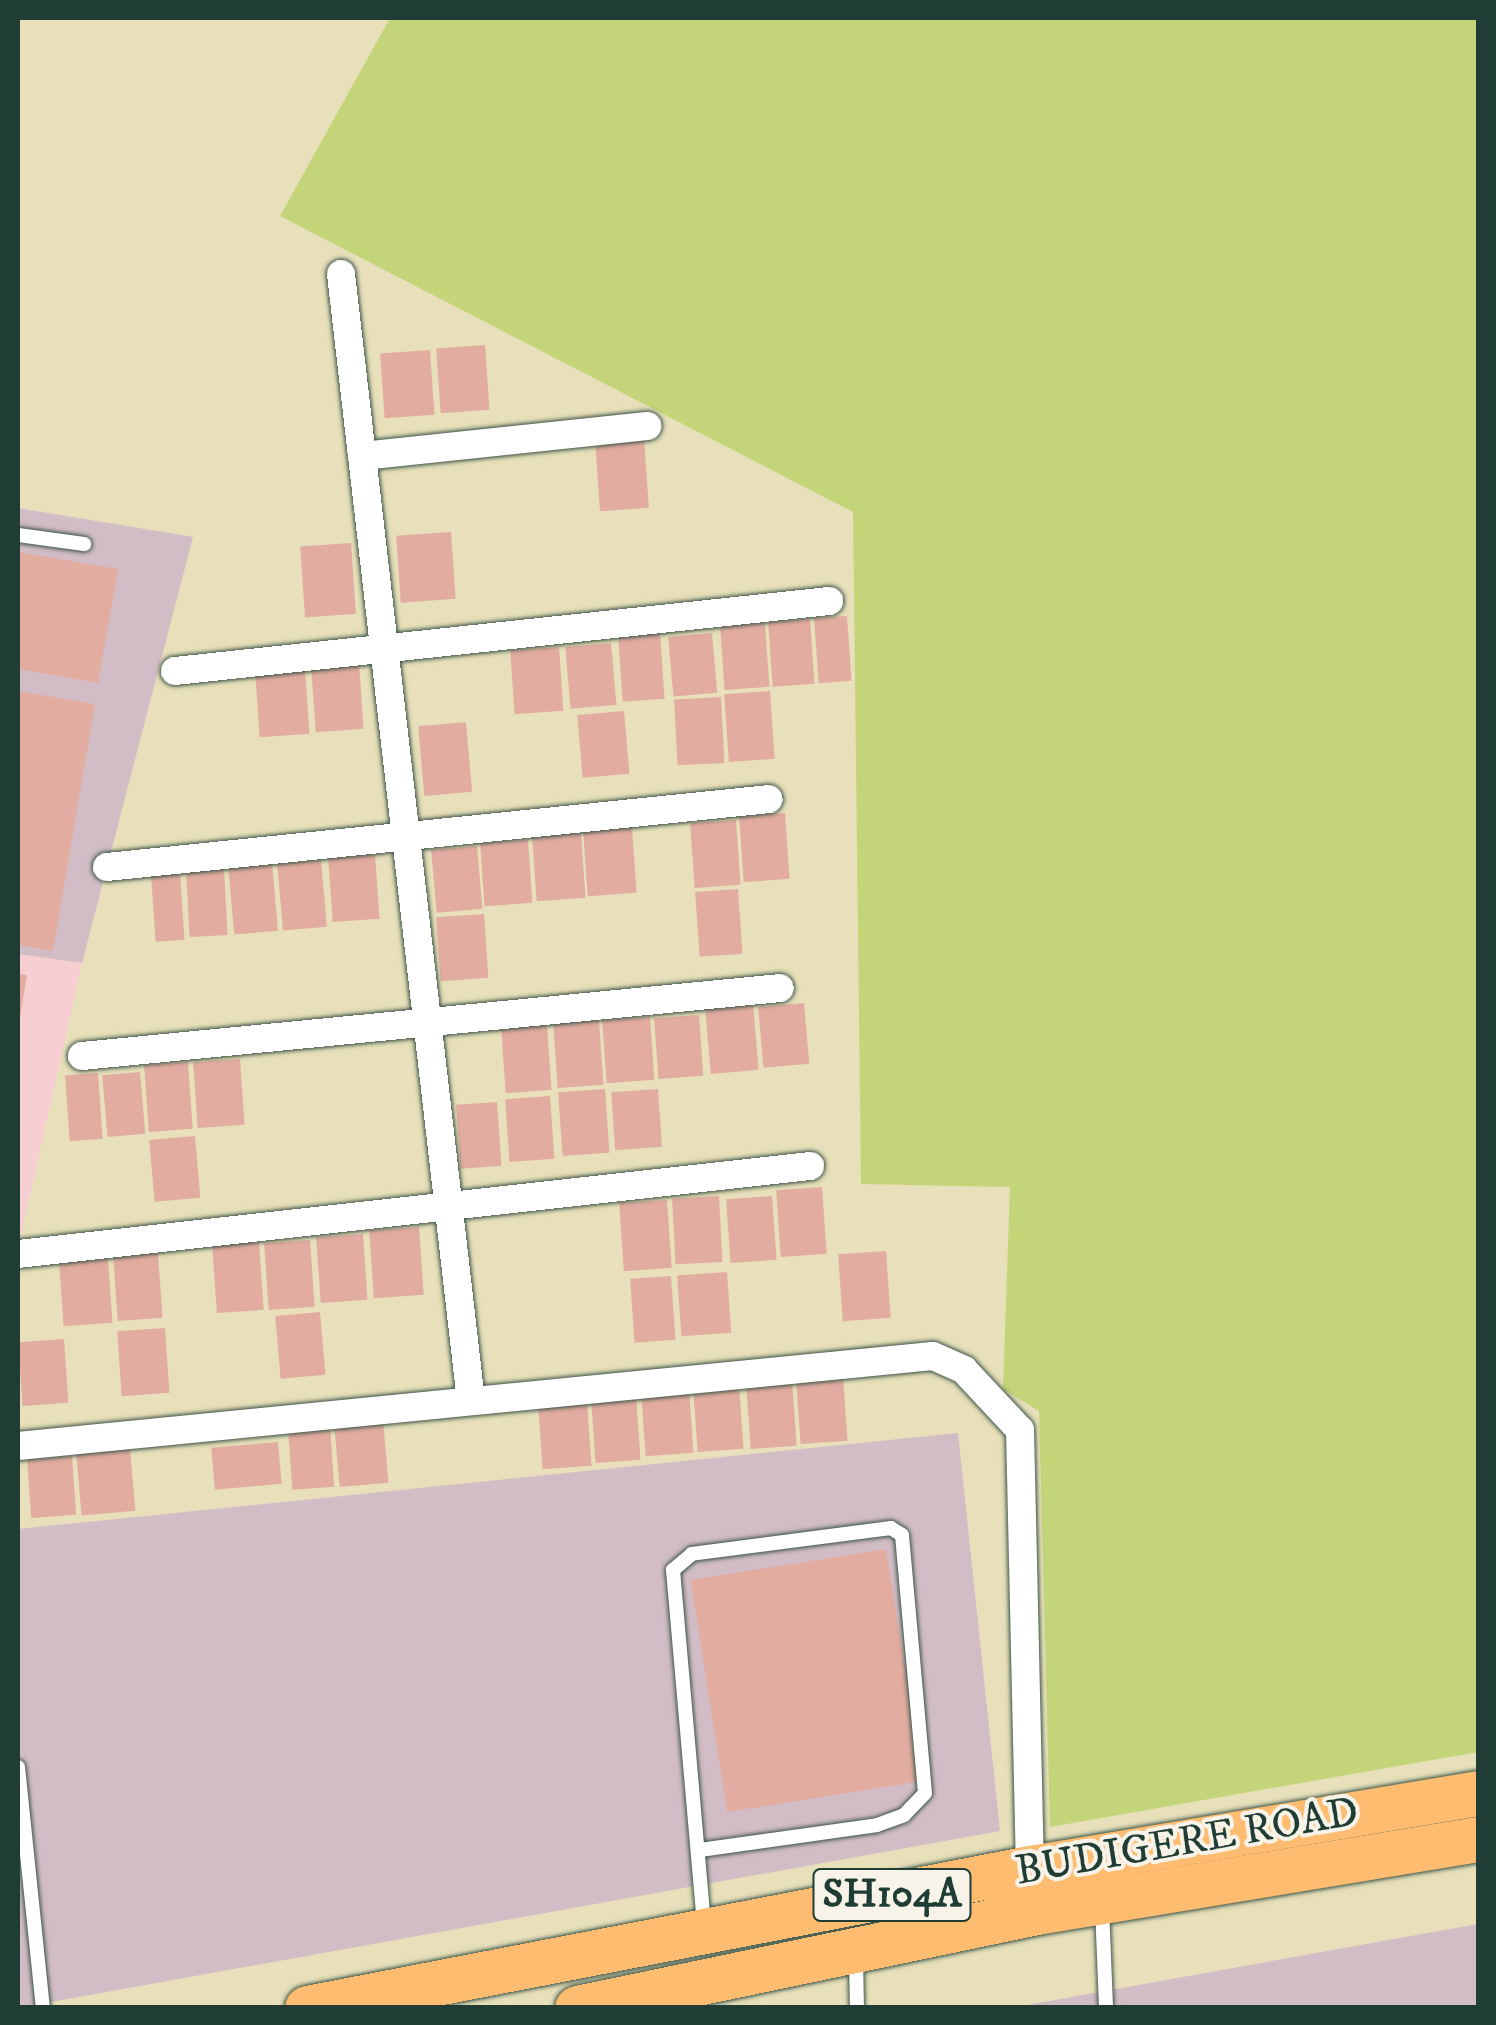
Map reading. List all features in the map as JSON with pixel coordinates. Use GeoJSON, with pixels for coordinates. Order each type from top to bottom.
{"type":"FeatureCollection","features":[{"type":"Feature","properties":{"kind":"main road","name":"BUDIGERE ROAD"},"geometry":{"type":"LineString","coordinates":[[306,2008],[1030,1868],[1478,1793]]}},
{"type":"Feature","properties":{"kind":"main road","name":"BUDIGERE ROAD"},"geometry":{"type":"LineString","coordinates":[[577,2008],[1102,1902],[1478,1839]]}},
{"type":"Feature","properties":{"kind":"street"},"geometry":{"type":"LineString","coordinates":[[341,274],[471,1401]]}},
{"type":"Feature","properties":{"kind":"street"},"geometry":{"type":"LineString","coordinates":[[362,456],[647,426]]}},
{"type":"Feature","properties":{"kind":"street"},"geometry":{"type":"LineString","coordinates":[[175,670],[829,601]]}},
{"type":"Feature","properties":{"kind":"street"},"geometry":{"type":"LineString","coordinates":[[107,866],[769,800]]}},
{"type":"Feature","properties":{"kind":"street"},"geometry":{"type":"LineString","coordinates":[[82,1056],[780,988]]}},
{"type":"Feature","properties":{"kind":"street"},"geometry":{"type":"LineString","coordinates":[[18,1254],[810,1166]]}},
{"type":"Feature","properties":{"kind":"street"},"geometry":{"type":"LineString","coordinates":[[18,1446],[933,1356],[964,1370],[1020,1430],[1030,1868]]}},
{"type":"Feature","properties":{"kind":"lane"},"geometry":{"type":"LineString","coordinates":[[18,535],[84,544]]}},
{"type":"Feature","properties":{"kind":"lane"},"geometry":{"type":"LineString","coordinates":[[700,1850],[877,1825],[904,1815],[926,1793],[902,1535],[891,1528],[692,1554],[673,1570],[704,1931]]}},
{"type":"Feature","properties":{"kind":"lane"},"geometry":{"type":"LineString","coordinates":[[18,1767],[42,2008]]}},
{"type":"Feature","properties":{"kind":"lane"},"geometry":{"type":"LineString","coordinates":[[1102,1902],[1106,2008]]}},
{"type":"Feature","properties":{"kind":"lane"},"geometry":{"type":"LineString","coordinates":[[856,1952],[856,2008]]}},
{"type":"Feature","properties":{"kind":"shaded area"},"geometry":{"type":"Polygon","coordinates":[[[18,508],[193,537],[82,963],[18,954],[18,508]]]}},
{"type":"Feature","properties":{"kind":"shaded area"},"geometry":{"type":"Polygon","coordinates":[[[18,954],[82,963],[18,1249],[18,954]]]}},
{"type":"Feature","properties":{"kind":"shaded area"},"geometry":{"type":"Polygon","coordinates":[[[958,1433],[1000,1831],[18,2008],[18,1529],[958,1433]]]}},
{"type":"Feature","properties":{"kind":"shaded area"},"geometry":{"type":"Polygon","coordinates":[[[1478,1924],[1478,2007],[1016,2007],[1478,1924]]]}},
{"type":"Feature","properties":{"kind":"green space"},"geometry":{"type":"Polygon","coordinates":[[[390,18],[1478,18],[1478,1752],[1050,1827],[1039,1411],[1003,1389],[1010,1187],[861,1184],[853,512],[280,216],[390,18]]]}},
{"type":"Feature","properties":{"kind":"building"},"geometry":{"type":"Polygon","coordinates":[[[485,345],[490,410],[441,413],[436,348],[485,345]]]}},
{"type":"Feature","properties":{"kind":"building"},"geometry":{"type":"Polygon","coordinates":[[[430,350],[435,415],[385,418],[380,353],[430,350]]]}},
{"type":"Feature","properties":{"kind":"building"},"geometry":{"type":"Polygon","coordinates":[[[644,438],[649,508],[600,511],[595,441],[644,438]]]}},
{"type":"Feature","properties":{"kind":"building"},"geometry":{"type":"Polygon","coordinates":[[[451,532],[456,599],[401,603],[396,536],[451,532]]]}},
{"type":"Feature","properties":{"kind":"building"},"geometry":{"type":"Polygon","coordinates":[[[351,543],[356,614],[305,617],[300,547],[351,543]]]}},
{"type":"Feature","properties":{"kind":"building"},"geometry":{"type":"Polygon","coordinates":[[[18,552],[118,569],[98,683],[18,669],[18,552]]]}},
{"type":"Feature","properties":{"kind":"building"},"geometry":{"type":"Polygon","coordinates":[[[847,616],[852,681],[819,683],[814,618],[847,616]]]}},
{"type":"Feature","properties":{"kind":"building"},"geometry":{"type":"Polygon","coordinates":[[[810,619],[815,684],[773,687],[768,622],[810,619]]]}},
{"type":"Feature","properties":{"kind":"building"},"geometry":{"type":"Polygon","coordinates":[[[765,623],[769,687],[725,690],[720,626],[765,623]]]}},
{"type":"Feature","properties":{"kind":"building"},"geometry":{"type":"Polygon","coordinates":[[[660,633],[665,699],[623,702],[618,636],[660,633]]]}},
{"type":"Feature","properties":{"kind":"building"},"geometry":{"type":"Polygon","coordinates":[[[712,633],[717,693],[673,697],[668,637],[712,633]]]}},
{"type":"Feature","properties":{"kind":"building"},"geometry":{"type":"Polygon","coordinates":[[[611,643],[616,705],[571,709],[565,647],[611,643]]]}},
{"type":"Feature","properties":{"kind":"building"},"geometry":{"type":"Polygon","coordinates":[[[559,647],[563,711],[515,714],[510,650],[559,647]]]}},
{"type":"Feature","properties":{"kind":"building"},"geometry":{"type":"Polygon","coordinates":[[[359,663],[364,729],[316,732],[311,666],[359,663]]]}},
{"type":"Feature","properties":{"kind":"building"},"geometry":{"type":"Polygon","coordinates":[[[305,669],[310,734],[260,737],[255,672],[305,669]]]}},
{"type":"Feature","properties":{"kind":"building"},"geometry":{"type":"Polygon","coordinates":[[[18,691],[95,704],[53,951],[18,945],[18,691]]]}},
{"type":"Feature","properties":{"kind":"building"},"geometry":{"type":"Polygon","coordinates":[[[770,691],[775,759],[729,762],[724,694],[770,691]]]}},
{"type":"Feature","properties":{"kind":"building"},"geometry":{"type":"Polygon","coordinates":[[[721,697],[724,763],[678,765],[674,699],[721,697]]]}},
{"type":"Feature","properties":{"kind":"building"},"geometry":{"type":"Polygon","coordinates":[[[624,711],[629,774],[583,778],[577,715],[624,711]]]}},
{"type":"Feature","properties":{"kind":"building"},"geometry":{"type":"Polygon","coordinates":[[[466,722],[472,792],[424,796],[418,726],[466,722]]]}},
{"type":"Feature","properties":{"kind":"building"},"geometry":{"type":"Polygon","coordinates":[[[785,813],[790,879],[744,882],[739,816],[785,813]]]}},
{"type":"Feature","properties":{"kind":"building"},"geometry":{"type":"Polygon","coordinates":[[[736,820],[741,885],[695,888],[690,823],[736,820]]]}},
{"type":"Feature","properties":{"kind":"building"},"geometry":{"type":"Polygon","coordinates":[[[632,827],[637,893],[588,896],[583,830],[632,827]]]}},
{"type":"Feature","properties":{"kind":"building"},"geometry":{"type":"Polygon","coordinates":[[[581,833],[586,898],[537,901],[532,836],[581,833]]]}},
{"type":"Feature","properties":{"kind":"building"},"geometry":{"type":"Polygon","coordinates":[[[528,840],[532,903],[485,906],[480,843],[528,840]]]}},
{"type":"Feature","properties":{"kind":"building"},"geometry":{"type":"Polygon","coordinates":[[[477,846],[482,909],[437,913],[431,850],[477,846]]]}},
{"type":"Feature","properties":{"kind":"building"},"geometry":{"type":"Polygon","coordinates":[[[375,854],[380,919],[333,922],[328,857],[375,854]]]}},
{"type":"Feature","properties":{"kind":"building"},"geometry":{"type":"Polygon","coordinates":[[[321,860],[327,927],[283,931],[277,864],[321,860]]]}},
{"type":"Feature","properties":{"kind":"building"},"geometry":{"type":"Polygon","coordinates":[[[272,862],[278,931],[234,935],[228,866],[272,862]]]}},
{"type":"Feature","properties":{"kind":"building"},"geometry":{"type":"Polygon","coordinates":[[[224,868],[228,935],[190,937],[186,870],[224,868]]]}},
{"type":"Feature","properties":{"kind":"building"},"geometry":{"type":"Polygon","coordinates":[[[180,874],[185,940],[156,942],[151,876],[180,874]]]}},
{"type":"Feature","properties":{"kind":"building"},"geometry":{"type":"Polygon","coordinates":[[[738,889],[743,954],[700,957],[695,892],[738,889]]]}},
{"type":"Feature","properties":{"kind":"building"},"geometry":{"type":"Polygon","coordinates":[[[484,914],[488,978],[441,981],[436,917],[484,914]]]}},
{"type":"Feature","properties":{"kind":"building"},"geometry":{"type":"Polygon","coordinates":[[[18,974],[27,975],[20,1017],[18,1017],[18,974]]]}},
{"type":"Feature","properties":{"kind":"building"},"geometry":{"type":"Polygon","coordinates":[[[804,1003],[809,1064],[763,1068],[758,1007],[804,1003]]]}},
{"type":"Feature","properties":{"kind":"building"},"geometry":{"type":"Polygon","coordinates":[[[753,1005],[759,1070],[711,1074],[705,1009],[753,1005]]]}},
{"type":"Feature","properties":{"kind":"building"},"geometry":{"type":"Polygon","coordinates":[[[699,1015],[703,1076],[658,1079],[654,1018],[699,1015]]]}},
{"type":"Feature","properties":{"kind":"building"},"geometry":{"type":"Polygon","coordinates":[[[650,1017],[654,1080],[607,1083],[602,1020],[650,1017]]]}},
{"type":"Feature","properties":{"kind":"building"},"geometry":{"type":"Polygon","coordinates":[[[599,1020],[604,1085],[558,1088],[553,1023],[599,1020]]]}},
{"type":"Feature","properties":{"kind":"building"},"geometry":{"type":"Polygon","coordinates":[[[547,1025],[552,1090],[506,1093],[501,1028],[547,1025]]]}},
{"type":"Feature","properties":{"kind":"building"},"geometry":{"type":"Polygon","coordinates":[[[240,1059],[245,1125],[198,1128],[193,1062],[240,1059]]]}},
{"type":"Feature","properties":{"kind":"building"},"geometry":{"type":"Polygon","coordinates":[[[188,1062],[193,1129],[149,1132],[144,1065],[188,1062]]]}},
{"type":"Feature","properties":{"kind":"building"},"geometry":{"type":"Polygon","coordinates":[[[140,1072],[145,1134],[108,1137],[102,1075],[140,1072]]]}},
{"type":"Feature","properties":{"kind":"building"},"geometry":{"type":"Polygon","coordinates":[[[98,1073],[103,1139],[70,1141],[65,1075],[98,1073]]]}},
{"type":"Feature","properties":{"kind":"building"},"geometry":{"type":"Polygon","coordinates":[[[605,1089],[609,1153],[563,1156],[558,1092],[605,1089]]]}},
{"type":"Feature","properties":{"kind":"building"},"geometry":{"type":"Polygon","coordinates":[[[658,1089],[662,1147],[615,1150],[611,1092],[658,1089]]]}},
{"type":"Feature","properties":{"kind":"building"},"geometry":{"type":"Polygon","coordinates":[[[550,1096],[554,1159],[510,1162],[505,1099],[550,1096]]]}},
{"type":"Feature","properties":{"kind":"building"},"geometry":{"type":"Polygon","coordinates":[[[497,1102],[501,1166],[461,1169],[456,1105],[497,1102]]]}},
{"type":"Feature","properties":{"kind":"building"},"geometry":{"type":"Polygon","coordinates":[[[195,1136],[200,1198],[155,1202],[149,1140],[195,1136]]]}},
{"type":"Feature","properties":{"kind":"building"},"geometry":{"type":"Polygon","coordinates":[[[822,1187],[827,1254],[781,1257],[776,1190],[822,1187]]]}},
{"type":"Feature","properties":{"kind":"building"},"geometry":{"type":"Polygon","coordinates":[[[719,1196],[722,1262],[676,1264],[672,1198],[719,1196]]]}},
{"type":"Feature","properties":{"kind":"building"},"geometry":{"type":"Polygon","coordinates":[[[772,1196],[776,1260],[731,1263],[726,1199],[772,1196]]]}},
{"type":"Feature","properties":{"kind":"building"},"geometry":{"type":"Polygon","coordinates":[[[667,1200],[672,1268],[624,1271],[619,1203],[667,1200]]]}},
{"type":"Feature","properties":{"kind":"building"},"geometry":{"type":"Polygon","coordinates":[[[419,1227],[424,1295],[374,1298],[369,1230],[419,1227]]]}},
{"type":"Feature","properties":{"kind":"building"},"geometry":{"type":"Polygon","coordinates":[[[363,1234],[368,1300],[321,1303],[316,1237],[363,1234]]]}},
{"type":"Feature","properties":{"kind":"building"},"geometry":{"type":"Polygon","coordinates":[[[310,1240],[315,1307],[269,1310],[264,1243],[310,1240]]]}},
{"type":"Feature","properties":{"kind":"building"},"geometry":{"type":"Polygon","coordinates":[[[259,1242],[264,1310],[217,1313],[212,1245],[259,1242]]]}},
{"type":"Feature","properties":{"kind":"building"},"geometry":{"type":"Polygon","coordinates":[[[886,1251],[891,1318],[843,1321],[838,1254],[886,1251]]]}},
{"type":"Feature","properties":{"kind":"building"},"geometry":{"type":"Polygon","coordinates":[[[158,1253],[163,1318],[118,1321],[113,1256],[158,1253]]]}},
{"type":"Feature","properties":{"kind":"building"},"geometry":{"type":"Polygon","coordinates":[[[108,1259],[112,1323],[64,1326],[59,1262],[108,1259]]]}},
{"type":"Feature","properties":{"kind":"building"},"geometry":{"type":"Polygon","coordinates":[[[727,1272],[731,1333],[681,1336],[677,1275],[727,1272]]]}},
{"type":"Feature","properties":{"kind":"building"},"geometry":{"type":"Polygon","coordinates":[[[671,1276],[675,1340],[635,1343],[630,1279],[671,1276]]]}},
{"type":"Feature","properties":{"kind":"building"},"geometry":{"type":"Polygon","coordinates":[[[320,1312],[325,1375],[281,1379],[275,1316],[320,1312]]]}},
{"type":"Feature","properties":{"kind":"building"},"geometry":{"type":"Polygon","coordinates":[[[165,1328],[170,1393],[122,1396],[117,1331],[165,1328]]]}},
{"type":"Feature","properties":{"kind":"building"},"geometry":{"type":"Polygon","coordinates":[[[64,1339],[68,1403],[23,1406],[18,1342],[64,1339]]]}},
{"type":"Feature","properties":{"kind":"building"},"geometry":{"type":"Polygon","coordinates":[[[843,1376],[848,1441],[801,1444],[796,1379],[843,1376]]]}},
{"type":"Feature","properties":{"kind":"building"},"geometry":{"type":"Polygon","coordinates":[[[792,1380],[797,1446],[751,1449],[746,1383],[792,1380]]]}},
{"type":"Feature","properties":{"kind":"building"},"geometry":{"type":"Polygon","coordinates":[[[739,1384],[744,1449],[698,1452],[693,1387],[739,1384]]]}},
{"type":"Feature","properties":{"kind":"building"},"geometry":{"type":"Polygon","coordinates":[[[689,1389],[693,1453],[646,1456],[641,1392],[689,1389]]]}},
{"type":"Feature","properties":{"kind":"building"},"geometry":{"type":"Polygon","coordinates":[[[636,1396],[640,1460],[596,1463],[591,1399],[636,1396]]]}},
{"type":"Feature","properties":{"kind":"building"},"geometry":{"type":"Polygon","coordinates":[[[587,1401],[592,1466],[543,1469],[538,1404],[587,1401]]]}},
{"type":"Feature","properties":{"kind":"building"},"geometry":{"type":"Polygon","coordinates":[[[383,1420],[388,1483],[340,1487],[334,1424],[383,1420]]]}},
{"type":"Feature","properties":{"kind":"building"},"geometry":{"type":"Polygon","coordinates":[[[330,1426],[334,1487],[292,1490],[288,1429],[330,1426]]]}},
{"type":"Feature","properties":{"kind":"building"},"geometry":{"type":"Polygon","coordinates":[[[278,1442],[282,1484],[215,1490],[211,1448],[278,1442]]]}},
{"type":"Feature","properties":{"kind":"building"},"geometry":{"type":"Polygon","coordinates":[[[130,1449],[135,1511],[82,1515],[76,1454],[130,1449]]]}},
{"type":"Feature","properties":{"kind":"building"},"geometry":{"type":"Polygon","coordinates":[[[72,1456],[76,1515],[31,1518],[27,1459],[72,1456]]]}},
{"type":"Feature","properties":{"kind":"building"},"geometry":{"type":"Polygon","coordinates":[[[886,1549],[923,1781],[727,1812],[690,1580],[886,1549]]]}}]}
